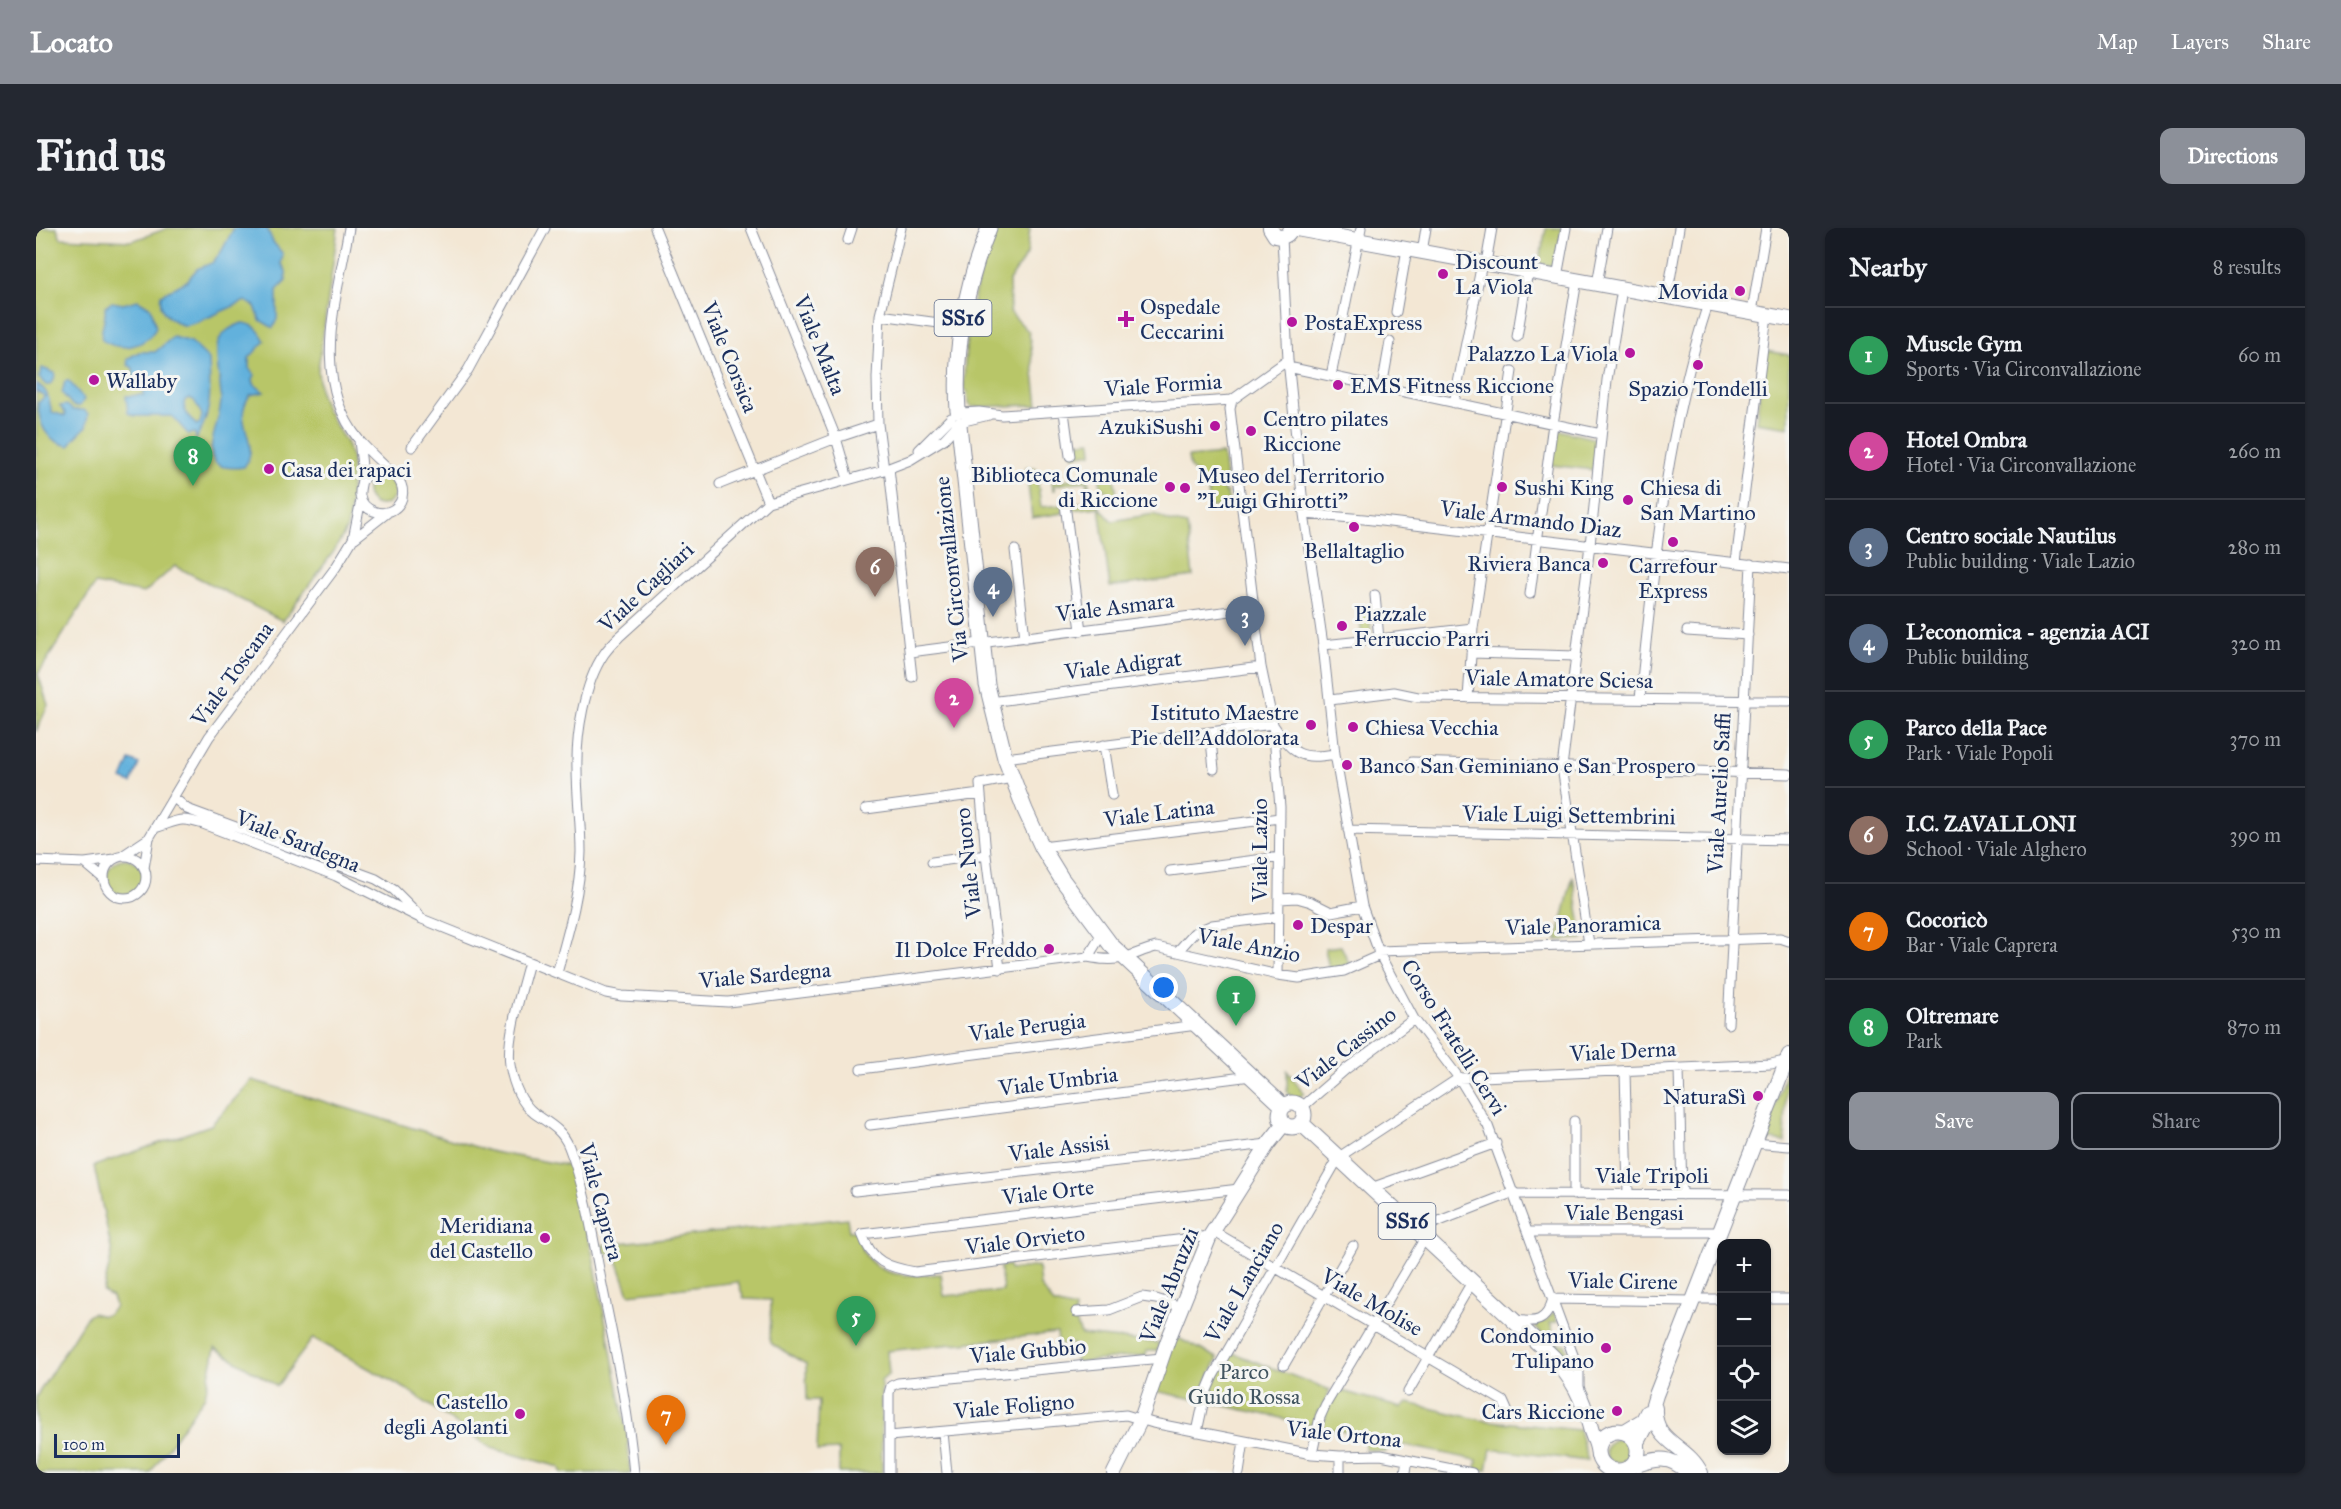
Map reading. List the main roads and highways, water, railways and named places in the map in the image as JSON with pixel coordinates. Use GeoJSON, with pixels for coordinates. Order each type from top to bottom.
{"type":"FeatureCollection","features":[{"type":"Feature","properties":{"kind":"main road","name":"Via Circonvallazione"},"geometry":{"type":"LineString","coordinates":[[989,228],[968,291],[961,326],[958,364],[959,419],[981,644],[990,702],[1011,778],[1042,847],[1061,878],[1102,934],[1124,958],[1283,1106]]}},
{"type":"Feature","properties":{"kind":"main road"},"geometry":{"type":"LineString","coordinates":[[1291,1103],[1301,1115],[1291,1127],[1284,1124],[1280,1117],[1283,1106],[1291,1103]]}},
{"type":"Feature","properties":{"kind":"main road","name":"SS16"},"geometry":{"type":"LineString","coordinates":[[1301,1115],[1371,1188],[1427,1232],[1472,1282],[1553,1357],[1579,1390],[1590,1429],[1597,1439],[1601,1463]]}},
{"type":"Feature","properties":{"kind":"main road"},"geometry":{"type":"LineString","coordinates":[[1588,1418],[1634,1439],[1638,1447],[1635,1462],[1627,1470],[1613,1471],[1601,1463],[1601,1440],[1617,1432]]}},
{"type":"Feature","properties":{"kind":"water"},"geometry":{"type":"Polygon","coordinates":[[[234,228],[267,228],[273,242],[283,254],[281,263],[286,271],[286,281],[277,290],[277,319],[273,328],[260,320],[255,306],[245,301],[184,326],[169,318],[161,306],[161,295],[187,281],[197,269],[212,263],[234,228]]]}},
{"type":"Feature","properties":{"kind":"water"},"geometry":{"type":"Polygon","coordinates":[[[138,300],[151,308],[156,328],[151,335],[139,344],[124,347],[102,340],[105,307],[112,302],[123,304],[138,300]]]}},
{"type":"Feature","properties":{"kind":"water"},"geometry":{"type":"Polygon","coordinates":[[[242,323],[256,328],[265,341],[249,358],[249,368],[255,375],[254,384],[264,392],[250,395],[245,405],[243,415],[249,441],[249,458],[244,467],[227,468],[216,464],[212,456],[221,398],[217,348],[225,332],[242,323]]]}},
{"type":"Feature","properties":{"kind":"water"},"geometry":{"type":"Polygon","coordinates":[[[173,337],[191,342],[209,359],[208,410],[196,439],[195,433],[188,434],[172,416],[135,416],[128,413],[126,396],[144,395],[144,383],[135,383],[133,368],[128,365],[127,359],[139,352],[155,352],[173,337]],[[189,398],[185,400],[184,407],[196,425],[200,423],[202,415],[194,400],[189,398]]]}},
{"type":"Feature","properties":{"kind":"water"},"geometry":{"type":"Polygon","coordinates":[[[42,368],[55,373],[54,380],[49,385],[39,378],[42,368]]]}},
{"type":"Feature","properties":{"kind":"water"},"geometry":{"type":"Polygon","coordinates":[[[65,381],[69,381],[84,399],[80,406],[73,406],[62,393],[65,381]]]}},
{"type":"Feature","properties":{"kind":"water"},"geometry":{"type":"Polygon","coordinates":[[[36,383],[46,393],[52,412],[65,416],[60,406],[67,405],[73,410],[84,410],[88,414],[86,427],[70,446],[55,441],[45,431],[38,403],[45,396],[36,391],[36,383]]]}},
{"type":"Feature","properties":{"kind":"water"},"geometry":{"type":"Polygon","coordinates":[[[130,760],[139,764],[131,783],[122,779],[130,760]]]}},
{"type":"Feature","properties":{"kind":"place","name":"Discount La Viola"},"geometry":{"type":"Point","coordinates":[1443,274]}},
{"type":"Feature","properties":{"kind":"place","name":"Movida"},"geometry":{"type":"Point","coordinates":[1740,291]}},
{"type":"Feature","properties":{"kind":"place","name":"Ospedale Ceccarini"},"geometry":{"type":"Point","coordinates":[1126,319]}},
{"type":"Feature","properties":{"kind":"place","name":"PostaExpress"},"geometry":{"type":"Point","coordinates":[1292,322]}},
{"type":"Feature","properties":{"kind":"place","name":"Palazzo La Viola"},"geometry":{"type":"Point","coordinates":[1630,353]}},
{"type":"Feature","properties":{"kind":"place","name":"Spazio Tondelli"},"geometry":{"type":"Point","coordinates":[1698,365]}},
{"type":"Feature","properties":{"kind":"place","name":"Wallaby"},"geometry":{"type":"Point","coordinates":[94,380]}},
{"type":"Feature","properties":{"kind":"place","name":"EMS Fitness Riccione"},"geometry":{"type":"Point","coordinates":[1338,385]}},
{"type":"Feature","properties":{"kind":"place","name":"AzukiSushi"},"geometry":{"type":"Point","coordinates":[1215,426]}},
{"type":"Feature","properties":{"kind":"place","name":"Centro pilates Riccione"},"geometry":{"type":"Point","coordinates":[1251,431]}},
{"type":"Feature","properties":{"kind":"place","name":"Casa dei rapaci"},"geometry":{"type":"Point","coordinates":[269,469]}},
{"type":"Feature","properties":{"kind":"place","name":"Oltremare"},"geometry":{"type":"Point","coordinates":[193,486]}},
{"type":"Feature","properties":{"kind":"place","name":"Biblioteca Comunale di Riccione"},"geometry":{"type":"Point","coordinates":[1170,487]}},
{"type":"Feature","properties":{"kind":"place","name":"Sushi King"},"geometry":{"type":"Point","coordinates":[1502,487]}},
{"type":"Feature","properties":{"kind":"place","name":"Museo del Territorio \"Luigi Ghirotti\""},"geometry":{"type":"Point","coordinates":[1185,488]}},
{"type":"Feature","properties":{"kind":"place","name":"Chiesa di San Martino"},"geometry":{"type":"Point","coordinates":[1628,500]}},
{"type":"Feature","properties":{"kind":"place","name":"Bellaltaglio"},"geometry":{"type":"Point","coordinates":[1354,527]}},
{"type":"Feature","properties":{"kind":"place","name":"Carrefour Express"},"geometry":{"type":"Point","coordinates":[1673,542]}},
{"type":"Feature","properties":{"kind":"place","name":"Riviera Banca"},"geometry":{"type":"Point","coordinates":[1603,563]}},
{"type":"Feature","properties":{"kind":"place","name":"I.C. ZAVALLONI"},"geometry":{"type":"Point","coordinates":[875,597]}},
{"type":"Feature","properties":{"kind":"place","name":"L'economica - agenzia ACI"},"geometry":{"type":"Point","coordinates":[993,617]}},
{"type":"Feature","properties":{"kind":"place","name":"Piazzale Ferruccio Parri"},"geometry":{"type":"Point","coordinates":[1342,626]}},
{"type":"Feature","properties":{"kind":"place","name":"Centro sociale Nautilus"},"geometry":{"type":"Point","coordinates":[1245,646]}},
{"type":"Feature","properties":{"kind":"place","name":"Istituto Maestre Pie dell'Addolorata"},"geometry":{"type":"Point","coordinates":[1311,725]}},
{"type":"Feature","properties":{"kind":"place","name":"Chiesa Vecchia"},"geometry":{"type":"Point","coordinates":[1353,727]}},
{"type":"Feature","properties":{"kind":"place","name":"Hotel Ombra"},"geometry":{"type":"Point","coordinates":[954,728]}},
{"type":"Feature","properties":{"kind":"place","name":"Banco San Geminiano e San Prospero"},"geometry":{"type":"Point","coordinates":[1347,765]}},
{"type":"Feature","properties":{"kind":"place","name":"Despar"},"geometry":{"type":"Point","coordinates":[1298,925]}},
{"type":"Feature","properties":{"kind":"place","name":"Il Dolce Freddo"},"geometry":{"type":"Point","coordinates":[1049,949]}},
{"type":"Feature","properties":{"kind":"place","name":"Muscle Gym"},"geometry":{"type":"Point","coordinates":[1236,1026]}},
{"type":"Feature","properties":{"kind":"place","name":"NaturaSì"},"geometry":{"type":"Point","coordinates":[1758,1096]}},
{"type":"Feature","properties":{"kind":"place","name":"Meridiana del Castello"},"geometry":{"type":"Point","coordinates":[545,1238]}},
{"type":"Feature","properties":{"kind":"place","name":"Parco della Pace"},"geometry":{"type":"Point","coordinates":[856,1346]}},
{"type":"Feature","properties":{"kind":"place","name":"Condominio Tulipano"},"geometry":{"type":"Point","coordinates":[1606,1348]}},
{"type":"Feature","properties":{"kind":"place","name":"Cars Riccione"},"geometry":{"type":"Point","coordinates":[1617,1411]}},
{"type":"Feature","properties":{"kind":"place","name":"Castello degli Agolanti"},"geometry":{"type":"Point","coordinates":[520,1414]}},
{"type":"Feature","properties":{"kind":"place","name":"Cocoricò"},"geometry":{"type":"Point","coordinates":[666,1445]}},
{"type":"Feature","properties":{"kind":"park label","name":"Parco Guido Rossa"},"geometry":{"type":"Point","coordinates":[1244,1384]}}]}
